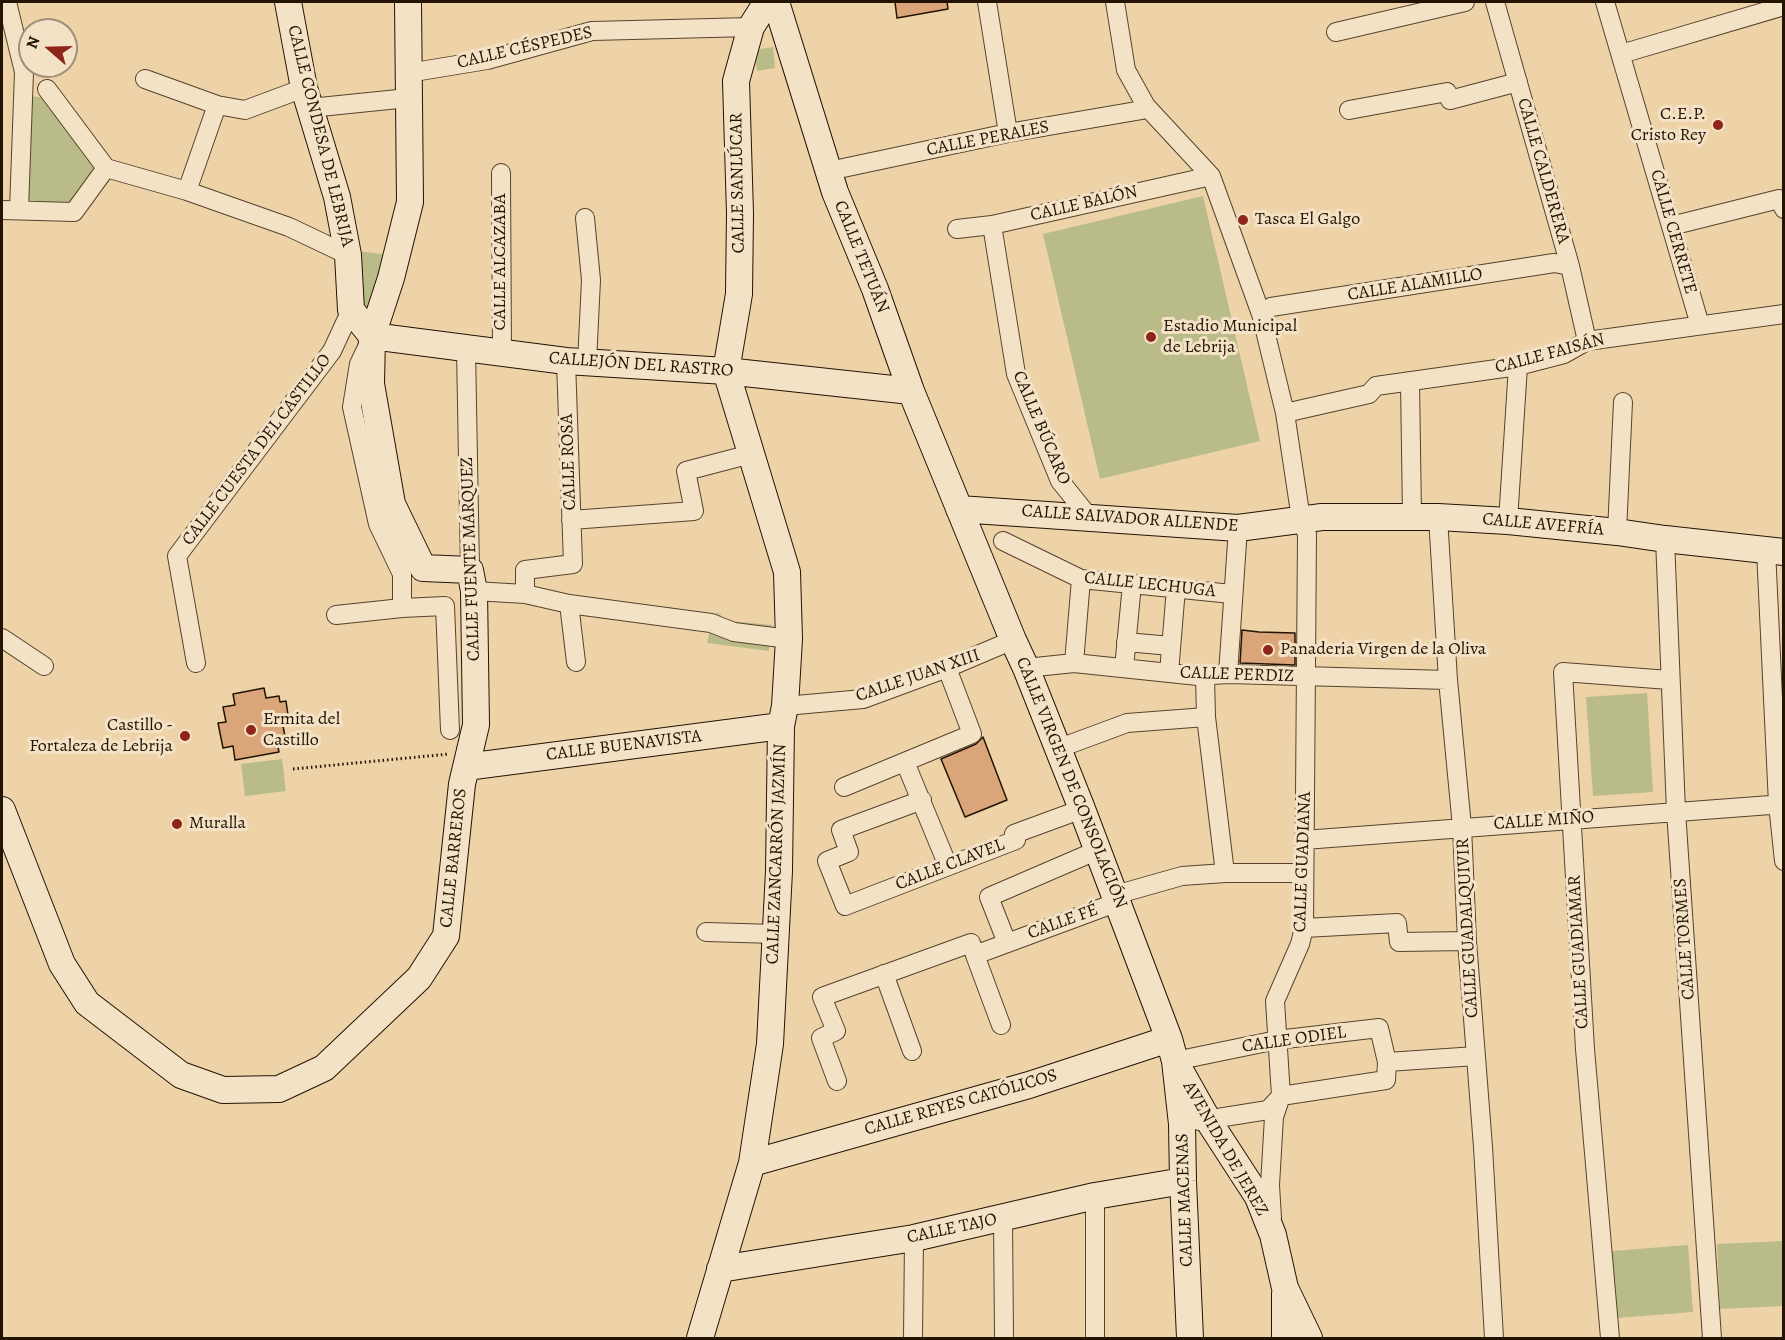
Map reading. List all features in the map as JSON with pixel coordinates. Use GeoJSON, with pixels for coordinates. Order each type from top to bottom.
{"type":"FeatureCollection","features":[{"type":"Feature","properties":{"kind":"street"},"geometry":{"type":"LineString","coordinates":[[7,2],[24,72],[10,210],[74,212],[106,168]]}},
{"type":"Feature","properties":{"kind":"street","name":"CALLE CONDESA DE LEBRIJA"},"geometry":{"type":"LineString","coordinates":[[288,2],[307,98],[337,197],[348,255],[351,310]]}},
{"type":"Feature","properties":{"kind":"street"},"geometry":{"type":"LineString","coordinates":[[402,608],[402,574],[378,524],[352,407],[359,364],[372,336],[391,278],[410,202],[408,2]]}},
{"type":"Feature","properties":{"kind":"street","name":"CALLE SANLÚCAR"},"geometry":{"type":"LineString","coordinates":[[726,371],[739,294],[740,213],[736,81],[751,27],[767,2]]}},
{"type":"Feature","properties":{"kind":"street","name":"CALLE TETUÁN"},"geometry":{"type":"LineString","coordinates":[[776,2],[835,192],[875,289],[911,391],[958,509]]}},
{"type":"Feature","properties":{"kind":"street"},"geometry":{"type":"LineString","coordinates":[[987,2],[1008,133]]}},
{"type":"Feature","properties":{"kind":"street"},"geometry":{"type":"LineString","coordinates":[[1115,2],[1126,70],[1148,109],[1211,176]]}},
{"type":"Feature","properties":{"kind":"street"},"geometry":{"type":"LineString","coordinates":[[1336,32],[1465,2]]}},
{"type":"Feature","properties":{"kind":"street","name":"CALLE CALDERERA"},"geometry":{"type":"LineString","coordinates":[[1495,2],[1570,266],[1587,340]]}},
{"type":"Feature","properties":{"kind":"street","name":"CALLE CERRETE"},"geometry":{"type":"LineString","coordinates":[[1605,2],[1700,325]]}},
{"type":"Feature","properties":{"kind":"street"},"geometry":{"type":"LineString","coordinates":[[1621,54],[1784,6]]}},
{"type":"Feature","properties":{"kind":"street","name":"CALLE CÉSPEDES"},"geometry":{"type":"LineString","coordinates":[[408,73],[487,60],[592,31],[751,27]]}},
{"type":"Feature","properties":{"kind":"street"},"geometry":{"type":"LineString","coordinates":[[145,79],[216,105],[245,110],[307,98],[408,98]]}},
{"type":"Feature","properties":{"kind":"street"},"geometry":{"type":"LineString","coordinates":[[1349,110],[1447,92],[1450,100],[1518,82]]}},
{"type":"Feature","properties":{"kind":"street"},"geometry":{"type":"LineString","coordinates":[[47,89],[106,168],[187,191],[289,227],[348,255]]}},
{"type":"Feature","properties":{"kind":"street"},"geometry":{"type":"LineString","coordinates":[[187,191],[216,105]]}},
{"type":"Feature","properties":{"kind":"street","name":"CALLE PERALES"},"geometry":{"type":"LineString","coordinates":[[829,171],[1008,133],[1148,109]]}},
{"type":"Feature","properties":{"kind":"street","name":"CALLE ALCAZABA"},"geometry":{"type":"LineString","coordinates":[[501,172],[502,352]]}},
{"type":"Feature","properties":{"kind":"street","name":"CALLE BALÓN"},"geometry":{"type":"LineString","coordinates":[[957,229],[992,225],[1211,176]]}},
{"type":"Feature","properties":{"kind":"street","name":"CALLE GUADIANA"},"geometry":{"type":"LineString","coordinates":[[1211,176],[1261,315],[1285,413],[1301,519],[1307,534],[1304,928],[1300,944],[1275,1001],[1281,1096],[1274,1117],[1270,1185],[1273,1235]]}},
{"type":"Feature","properties":{"kind":"street"},"geometry":{"type":"LineString","coordinates":[[1671,226],[1781,204]]}},
{"type":"Feature","properties":{"kind":"street","name":"CALLE ROSA"},"geometry":{"type":"LineString","coordinates":[[525,594],[525,570],[573,564],[571,520],[577,361],[591,280],[585,218]]}},
{"type":"Feature","properties":{"kind":"street","name":"CALLE BÚCARO"},"geometry":{"type":"LineString","coordinates":[[992,225],[1016,374],[1060,481],[1089,517]]}},
{"type":"Feature","properties":{"kind":"street","name":"CALLE ALAMILLO"},"geometry":{"type":"LineString","coordinates":[[1261,315],[1271,307],[1554,263],[1570,266]]}},
{"type":"Feature","properties":{"kind":"street"},"geometry":{"type":"LineString","coordinates":[[351,310],[372,336],[371,384],[392,504],[423,568],[569,604],[711,623],[734,632],[789,639]]}},
{"type":"Feature","properties":{"kind":"street","name":"CALLE CUESTA DEL CASTILLO"},"geometry":{"type":"LineString","coordinates":[[196,663],[177,556],[332,351],[351,310]]}},
{"type":"Feature","properties":{"kind":"street","name":"CALLE FAISÁN"},"geometry":{"type":"LineString","coordinates":[[1285,413],[1369,394],[1376,386],[1518,366],[1564,354],[1587,340],[1784,314]]}},
{"type":"Feature","properties":{"kind":"street","name":"CALLEJÓN DEL RASTRO"},"geometry":{"type":"LineString","coordinates":[[372,336],[466,358],[502,352],[577,361],[726,371],[911,391]]}},
{"type":"Feature","properties":{"kind":"street","name":"CALLE FUENTE MÁRQUEZ"},"geometry":{"type":"LineString","coordinates":[[458,761],[476,725],[466,358]]}},
{"type":"Feature","properties":{"kind":"street"},"geometry":{"type":"LineString","coordinates":[[1508,521],[1518,366]]}},
{"type":"Feature","properties":{"kind":"street","name":"CALLE ZANCARRÓN JAZMÍN"},"geometry":{"type":"LineString","coordinates":[[700,1338],[752,1163],[770,1044],[788,712],[788,572],[726,371]]}},
{"type":"Feature","properties":{"kind":"street"},"geometry":{"type":"LineString","coordinates":[[1410,382],[1413,516]]}},
{"type":"Feature","properties":{"kind":"street"},"geometry":{"type":"LineString","coordinates":[[1617,532],[1623,402]]}},
{"type":"Feature","properties":{"kind":"street"},"geometry":{"type":"LineString","coordinates":[[571,520],[694,511],[686,471],[751,454]]}},
{"type":"Feature","properties":{"kind":"street","name":"CALLE SALVADOR ALLENDE"},"geometry":{"type":"LineString","coordinates":[[958,509],[1238,528],[1301,519]]}},
{"type":"Feature","properties":{"kind":"street","name":"CALLE VIRGEN DE CONSOLACIÓN"},"geometry":{"type":"LineString","coordinates":[[958,509],[1026,668],[1082,809],[1172,1050]]}},
{"type":"Feature","properties":{"kind":"street","name":"CALLE AVEFRÍA"},"geometry":{"type":"LineString","coordinates":[[1301,519],[1413,516],[1508,521],[1774,551]]}},
{"type":"Feature","properties":{"kind":"street","name":"CALLE GUADALQUIVIR"},"geometry":{"type":"LineString","coordinates":[[1438,517],[1448,681],[1462,827],[1467,941],[1494,1338]]}},
{"type":"Feature","properties":{"kind":"street"},"geometry":{"type":"LineString","coordinates":[[1228,674],[1238,528]]}},
{"type":"Feature","properties":{"kind":"street","name":"CALLE TORMES"},"geometry":{"type":"LineString","coordinates":[[1665,539],[1676,811],[1712,1338]]}},
{"type":"Feature","properties":{"kind":"street","name":"CALLE LECHUGA"},"geometry":{"type":"LineString","coordinates":[[1003,541],[1081,579],[1232,594]]}},
{"type":"Feature","properties":{"kind":"street"},"geometry":{"type":"LineString","coordinates":[[1774,551],[1784,861]]}},
{"type":"Feature","properties":{"kind":"street"},"geometry":{"type":"LineString","coordinates":[[1074,663],[1081,579]]}},
{"type":"Feature","properties":{"kind":"street"},"geometry":{"type":"LineString","coordinates":[[1124,668],[1132,584]]}},
{"type":"Feature","properties":{"kind":"street"},"geometry":{"type":"LineString","coordinates":[[1169,673],[1176,588]]}},
{"type":"Feature","properties":{"kind":"street"},"geometry":{"type":"LineString","coordinates":[[569,604],[576,662]]}},
{"type":"Feature","properties":{"kind":"street"},"geometry":{"type":"LineString","coordinates":[[336,615],[445,606],[450,730]]}},
{"type":"Feature","properties":{"kind":"street"},"geometry":{"type":"LineString","coordinates":[[2,638],[44,666]]}},
{"type":"Feature","properties":{"kind":"street","name":"CALLE JUAN XIII"},"geometry":{"type":"LineString","coordinates":[[788,712],[863,699],[947,668],[1013,640]]}},
{"type":"Feature","properties":{"kind":"street"},"geometry":{"type":"LineString","coordinates":[[1126,642],[1171,646]]}},
{"type":"Feature","properties":{"kind":"street","name":"CALLE PERDIZ"},"geometry":{"type":"LineString","coordinates":[[1026,668],[1074,663],[1205,676],[1228,674],[1448,681]]}},
{"type":"Feature","properties":{"kind":"street"},"geometry":{"type":"LineString","coordinates":[[844,787],[972,734],[947,668]]}},
{"type":"Feature","properties":{"kind":"street","name":"CALLE GUADIAMAR"},"geometry":{"type":"LineString","coordinates":[[1610,1338],[1585,1048],[1563,672],[1669,680]]}},
{"type":"Feature","properties":{"kind":"street"},"geometry":{"type":"LineString","coordinates":[[1205,676],[1206,717],[1225,873]]}},
{"type":"Feature","properties":{"kind":"street","name":"CALLE BUENAVISTA"},"geometry":{"type":"LineString","coordinates":[[458,761],[788,712]]}},
{"type":"Feature","properties":{"kind":"street"},"geometry":{"type":"LineString","coordinates":[[1057,749],[1126,723],[1206,717]]}},
{"type":"Feature","properties":{"kind":"street","name":"CALLE BARREROS"},"geometry":{"type":"LineString","coordinates":[[2,810],[62,964],[87,1003],[181,1075],[223,1090],[279,1089],[324,1068],[420,978],[446,936],[462,784],[458,761]]}},
{"type":"Feature","properties":{"kind":"street"},"geometry":{"type":"LineString","coordinates":[[905,762],[948,866]]}},
{"type":"Feature","properties":{"kind":"street","name":"CALLE CLAVEL"},"geometry":{"type":"LineString","coordinates":[[922,800],[841,830],[849,852],[827,861],[845,906],[1016,840],[1014,834],[1082,809]]}},
{"type":"Feature","properties":{"kind":"street","name":"CALLE MIÑO"},"geometry":{"type":"LineString","coordinates":[[1304,840],[1781,804]]}},
{"type":"Feature","properties":{"kind":"street"},"geometry":{"type":"LineString","coordinates":[[1007,943],[989,897],[1098,850]]}},
{"type":"Feature","properties":{"kind":"street","name":"CALLE FÉ"},"geometry":{"type":"LineString","coordinates":[[837,1081],[821,1038],[836,1031],[822,997],[884,974],[973,949],[1007,943],[1117,898],[1182,876],[1225,873],[1304,873]]}},
{"type":"Feature","properties":{"kind":"street"},"geometry":{"type":"LineString","coordinates":[[1304,928],[1397,923],[1399,942],[1467,941]]}},
{"type":"Feature","properties":{"kind":"street"},"geometry":{"type":"LineString","coordinates":[[706,932],[776,934]]}},
{"type":"Feature","properties":{"kind":"street"},"geometry":{"type":"LineString","coordinates":[[973,949],[1001,1025]]}},
{"type":"Feature","properties":{"kind":"street"},"geometry":{"type":"LineString","coordinates":[[884,974],[912,1051]]}},
{"type":"Feature","properties":{"kind":"street","name":"CALLE ODIEL"},"geometry":{"type":"LineString","coordinates":[[1172,1050],[1378,1028],[1387,1062]]}},
{"type":"Feature","properties":{"kind":"street","name":"AVENIDA DE JEREZ"},"geometry":{"type":"LineString","coordinates":[[1172,1050],[1208,1120],[1258,1197],[1273,1235],[1285,1288],[1310,1338]]}},
{"type":"Feature","properties":{"kind":"street","name":"CALLE MACENAS"},"geometry":{"type":"LineString","coordinates":[[1172,1050],[1182,1124],[1190,1338]]}},
{"type":"Feature","properties":{"kind":"street","name":"CALLE REYES CATÓLICOS"},"geometry":{"type":"LineString","coordinates":[[752,1163],[1029,1085],[1172,1050]]}},
{"type":"Feature","properties":{"kind":"street"},"geometry":{"type":"LineString","coordinates":[[1182,1124],[1268,1110],[1281,1096],[1386,1080],[1387,1062],[1476,1056]]}},
{"type":"Feature","properties":{"kind":"street","name":"CALLE TAJO"},"geometry":{"type":"LineString","coordinates":[[720,1269],[914,1238],[1095,1196],[1183,1181]]}},
{"type":"Feature","properties":{"kind":"street"},"geometry":{"type":"LineString","coordinates":[[1095,1196],[1095,1338]]}},
{"type":"Feature","properties":{"kind":"street"},"geometry":{"type":"LineString","coordinates":[[1004,1218],[1004,1338]]}},
{"type":"Feature","properties":{"kind":"street"},"geometry":{"type":"LineString","coordinates":[[913,1338],[914,1238]]}},
{"type":"Feature","properties":{"kind":"street"},"geometry":{"type":"LineString","coordinates":[[1285,1288],[1285,1338]]}},
{"type":"Feature","properties":{"kind":"path"},"geometry":{"type":"LineString","coordinates":[[293,770],[458,761]]}},
{"type":"Feature","properties":{"kind":"green space"},"geometry":{"type":"Polygon","coordinates":[[[773,47],[775,68],[757,71],[754,50],[773,47]]]}},
{"type":"Feature","properties":{"kind":"green space"},"geometry":{"type":"Polygon","coordinates":[[[30,96],[48,98],[99,168],[71,206],[25,203],[30,96]]]}},
{"type":"Feature","properties":{"kind":"green space","name":"Estadio Municipal de Lebrija"},"geometry":{"type":"Polygon","coordinates":[[[1203,196],[1260,441],[1100,479],[1043,234],[1203,196]]]}},
{"type":"Feature","properties":{"kind":"green space"},"geometry":{"type":"Polygon","coordinates":[[[357,251],[390,255],[376,311],[365,309],[357,251]]]}},
{"type":"Feature","properties":{"kind":"green space"},"geometry":{"type":"Polygon","coordinates":[[[714,613],[721,614],[720,620],[772,625],[769,651],[707,643],[714,613]]]}},
{"type":"Feature","properties":{"kind":"green space"},"geometry":{"type":"Polygon","coordinates":[[[1647,693],[1653,792],[1593,796],[1586,697],[1647,693]]]}},
{"type":"Feature","properties":{"kind":"green space"},"geometry":{"type":"Polygon","coordinates":[[[282,759],[286,791],[245,796],[241,764],[282,759]]]}},
{"type":"Feature","properties":{"kind":"green space"},"geometry":{"type":"Polygon","coordinates":[[[1783,1241],[1783,1306],[1720,1309],[1717,1244],[1783,1241]]]}},
{"type":"Feature","properties":{"kind":"green space"},"geometry":{"type":"Polygon","coordinates":[[[1688,1245],[1693,1312],[1617,1318],[1612,1251],[1688,1245]]]}},
{"type":"Feature","properties":{"kind":"building"},"geometry":{"type":"Polygon","coordinates":[[[895,2],[947,2],[948,9],[897,18],[895,2]]]}},
{"type":"Feature","properties":{"kind":"building"},"geometry":{"type":"Polygon","coordinates":[[[1242,630],[1295,633],[1295,665],[1240,663],[1242,630]]]}},
{"type":"Feature","properties":{"kind":"building","name":"Ermita del Castillo"},"geometry":{"type":"Polygon","coordinates":[[[264,688],[266,698],[279,696],[280,702],[286,701],[288,715],[281,716],[285,736],[276,738],[279,752],[235,760],[233,746],[223,748],[218,723],[226,722],[223,707],[235,705],[233,694],[264,688]]]}},
{"type":"Feature","properties":{"kind":"building"},"geometry":{"type":"Polygon","coordinates":[[[983,737],[1007,800],[965,817],[941,759],[976,744],[983,737]]]}},
{"type":"Feature","properties":{"kind":"place","name":"C.E.P. Cristo Rey"},"geometry":{"type":"Point","coordinates":[1718,125]}},
{"type":"Feature","properties":{"kind":"place","name":"Tasca El Galgo"},"geometry":{"type":"Point","coordinates":[1243,220]}},
{"type":"Feature","properties":{"kind":"place","name":"Estadio Municipal de Lebrija"},"geometry":{"type":"Point","coordinates":[1151,337]}},
{"type":"Feature","properties":{"kind":"place","name":"Panaderia Virgen de la Oliva"},"geometry":{"type":"Point","coordinates":[1268,650]}},
{"type":"Feature","properties":{"kind":"place","name":"Ermita del Castillo"},"geometry":{"type":"Point","coordinates":[251,730]}},
{"type":"Feature","properties":{"kind":"place","name":"Castillo - Fortaleza de Lebrija"},"geometry":{"type":"Point","coordinates":[185,736]}},
{"type":"Feature","properties":{"kind":"place","name":"Muralla"},"geometry":{"type":"Point","coordinates":[177,824]}}]}
